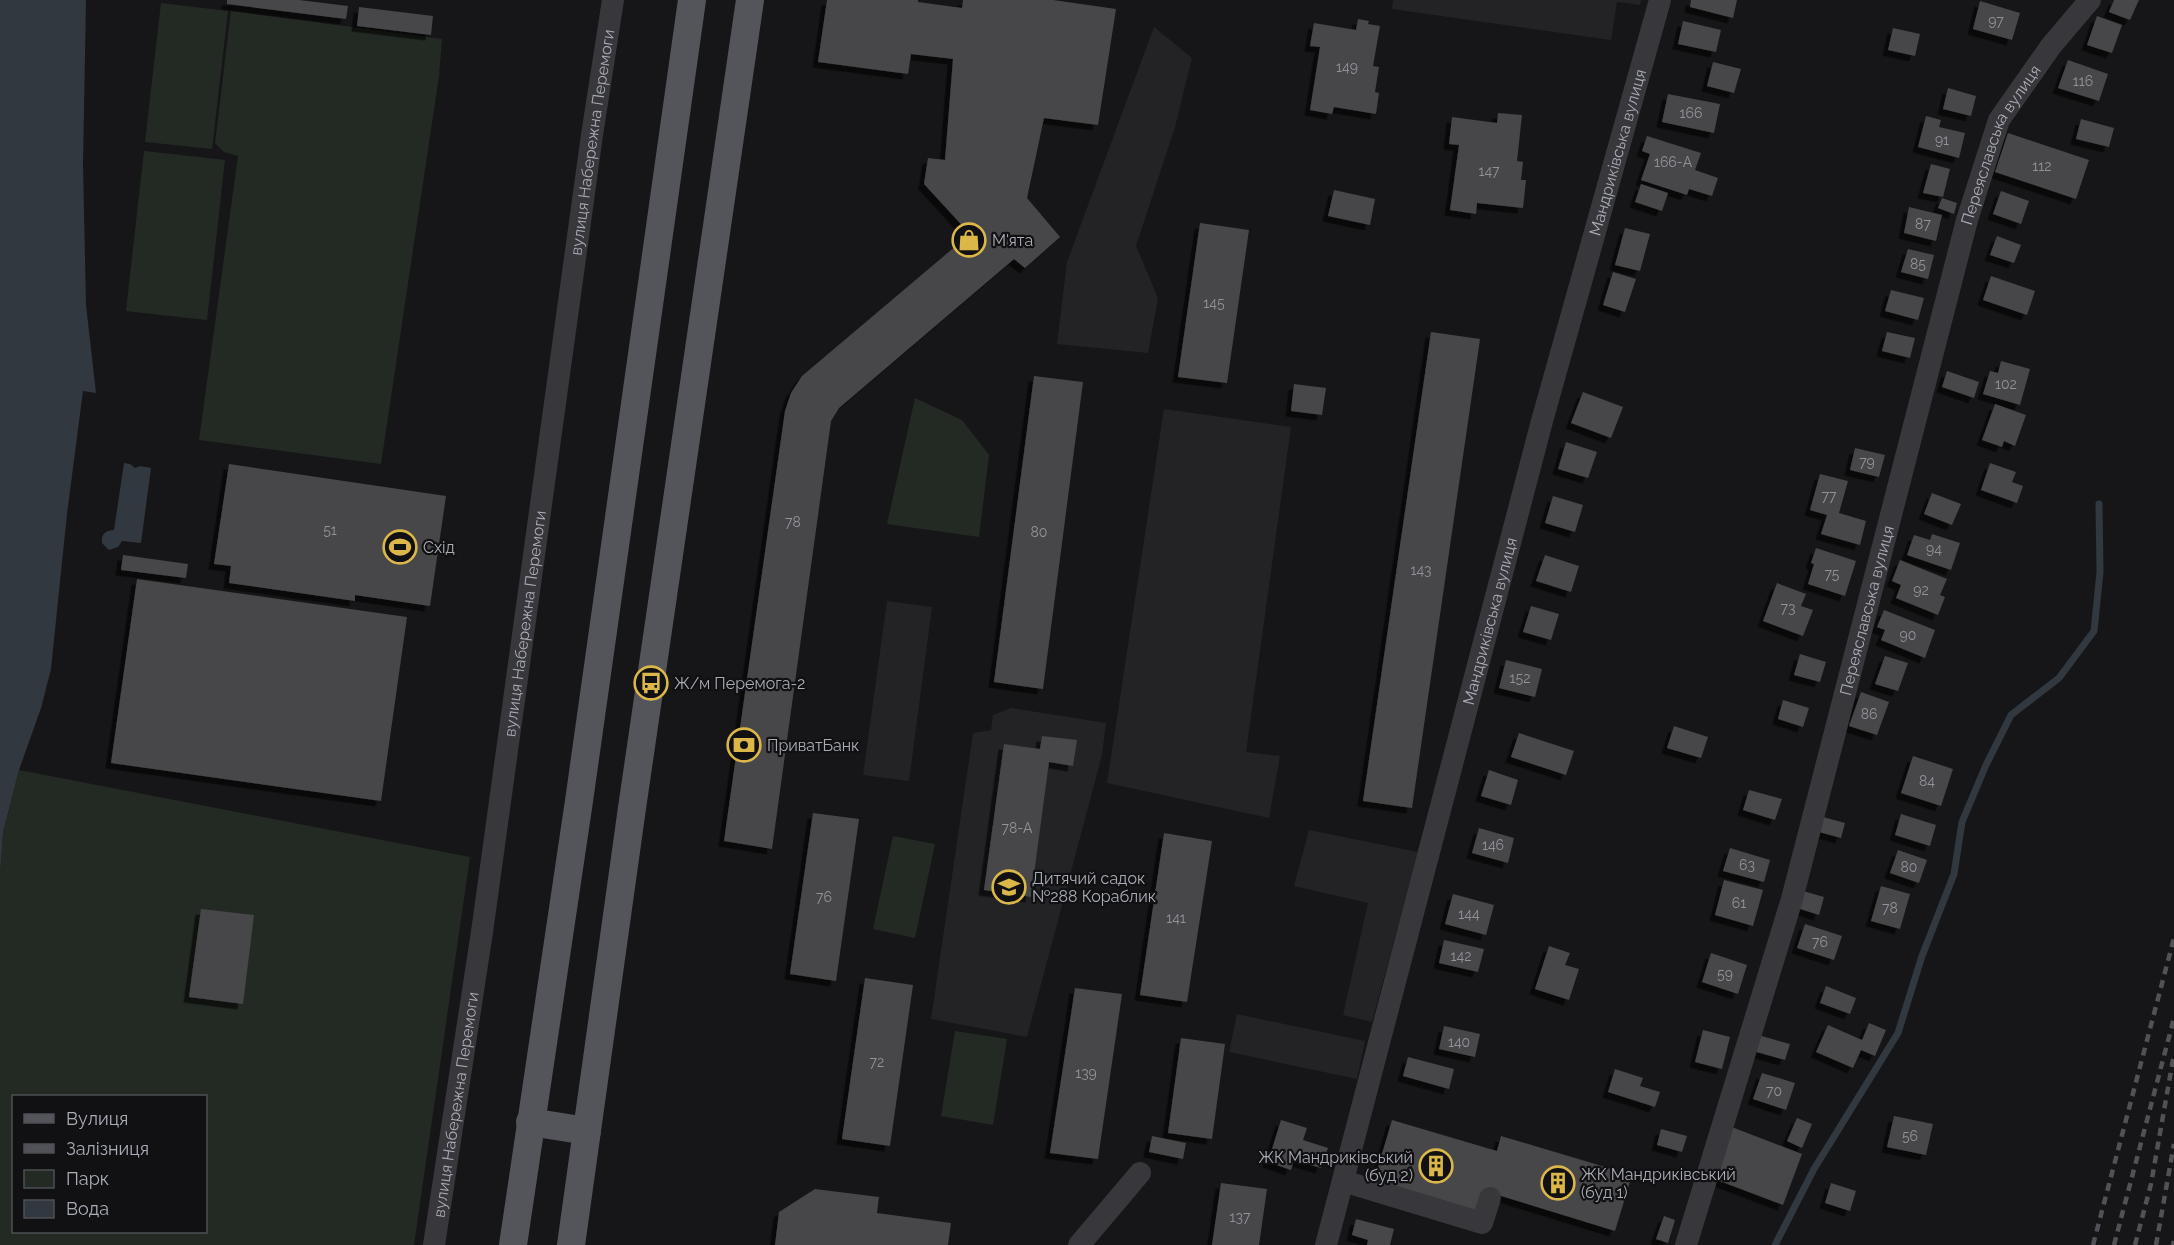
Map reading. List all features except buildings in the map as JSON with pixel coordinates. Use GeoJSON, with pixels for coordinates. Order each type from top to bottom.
{"type":"FeatureCollection","features":[{"type":"Feature","properties":{"kind":"main road"},"geometry":{"type":"LineString","coordinates":[[513,1245],[692,0]]}},
{"type":"Feature","properties":{"kind":"main road"},"geometry":{"type":"LineString","coordinates":[[571,1245],[632,808],[750,0]]}},
{"type":"Feature","properties":{"kind":"main road"},"geometry":{"type":"LineString","coordinates":[[530,1122],[587,1131]]}},
{"type":"Feature","properties":{"kind":"street","name":"вулиця Набережна Перемоги"},"geometry":{"type":"LineString","coordinates":[[434,1245],[488,897],[590,146],[613,0]]}},
{"type":"Feature","properties":{"kind":"street","name":"Мандриківська вулиця"},"geometry":{"type":"LineString","coordinates":[[1326,1245],[1542,421],[1660,0]]}},
{"type":"Feature","properties":{"kind":"street","name":"Переяславська вулиця"},"geometry":{"type":"LineString","coordinates":[[1686,1245],[1792,898],[1966,220],[1999,120],[2051,46],[2090,0]]}},
{"type":"Feature","properties":{"kind":"street"},"geometry":{"type":"LineString","coordinates":[[1079,1245],[1140,1173]]}},
{"type":"Feature","properties":{"kind":"street"},"geometry":{"type":"LineString","coordinates":[[1343,1181],[1482,1223],[1490,1198]]}},
{"type":"Feature","properties":{"kind":"shaded area"},"geometry":{"type":"Polygon","coordinates":[[[1393,0],[1641,0],[1640,5],[1617,2],[1611,40],[1392,9],[1393,0]]]}},
{"type":"Feature","properties":{"kind":"shaded area"},"geometry":{"type":"Polygon","coordinates":[[[1154,27],[1192,58],[1175,127],[1136,246],[1158,298],[1148,353],[1057,344],[1067,262],[1154,27]]]}},
{"type":"Feature","properties":{"kind":"shaded area"},"geometry":{"type":"Polygon","coordinates":[[[1164,409],[1291,427],[1246,752],[1280,756],[1269,818],[1107,783],[1164,409]]]}},
{"type":"Feature","properties":{"kind":"shaded area"},"geometry":{"type":"Polygon","coordinates":[[[887,601],[932,607],[909,781],[863,775],[887,601]]]}},
{"type":"Feature","properties":{"kind":"shaded area","name":"Дитячий садок №288 Кораблик"},"geometry":{"type":"Polygon","coordinates":[[[1011,708],[1106,723],[1102,755],[1027,1037],[931,1019],[973,733],[991,730],[993,715],[1011,708]]]}},
{"type":"Feature","properties":{"kind":"shaded area"},"geometry":{"type":"Polygon","coordinates":[[[1309,830],[1418,852],[1372,1022],[1343,1015],[1368,903],[1294,886],[1309,830]]]}},
{"type":"Feature","properties":{"kind":"shaded area"},"geometry":{"type":"Polygon","coordinates":[[[1237,1014],[1365,1041],[1357,1079],[1229,1052],[1237,1014]]]}},
{"type":"Feature","properties":{"kind":"green space"},"geometry":{"type":"Polygon","coordinates":[[[161,3],[228,11],[212,149],[145,142],[161,3]]]}},
{"type":"Feature","properties":{"kind":"green space"},"geometry":{"type":"Polygon","coordinates":[[[231,11],[442,39],[439,76],[381,464],[199,440],[238,156],[224,152],[215,143],[231,11]]]}},
{"type":"Feature","properties":{"kind":"green space"},"geometry":{"type":"Polygon","coordinates":[[[144,151],[225,160],[207,320],[126,311],[144,151]]]}},
{"type":"Feature","properties":{"kind":"green space"},"geometry":{"type":"Polygon","coordinates":[[[915,398],[962,420],[989,455],[979,537],[887,524],[915,398]]]}},
{"type":"Feature","properties":{"kind":"green space"},"geometry":{"type":"Polygon","coordinates":[[[19,770],[470,857],[414,1245],[0,1245],[0,874],[3,834],[19,770]]]}},
{"type":"Feature","properties":{"kind":"green space"},"geometry":{"type":"Polygon","coordinates":[[[893,836],[935,844],[915,938],[873,929],[893,836]]]}},
{"type":"Feature","properties":{"kind":"green space"},"geometry":{"type":"Polygon","coordinates":[[[955,1031],[1007,1039],[993,1125],[941,1116],[955,1031]]]}},
{"type":"Feature","properties":{"kind":"water"},"geometry":{"type":"Polygon","coordinates":[[[0,0],[86,0],[83,164],[86,305],[96,393],[83,391],[67,514],[51,669],[41,708],[19,770],[3,833],[0,874],[0,0]]]}},
{"type":"Feature","properties":{"kind":"water"},"geometry":{"type":"Polygon","coordinates":[[[124,463],[135,468],[140,466],[151,468],[141,543],[122,541],[118,547],[109,550],[102,543],[102,537],[106,532],[114,530],[124,463]]]}},
{"type":"Feature","properties":{"kind":"waterway"},"geometry":{"type":"LineString","coordinates":[[1775,1245],[1814,1169],[1898,1033],[1922,956],[1954,874],[1962,822],[1986,765],[2011,715],[2059,678],[2094,631],[2100,572],[2099,504]]}},
{"type":"Feature","properties":{"kind":"railway"},"geometry":{"type":"LineString","coordinates":[[2093,1245],[2174,938]]}},
{"type":"Feature","properties":{"kind":"railway"},"geometry":{"type":"LineString","coordinates":[[2114,1245],[2174,1018]]}},
{"type":"Feature","properties":{"kind":"railway"},"geometry":{"type":"LineString","coordinates":[[2135,1245],[2151,1184],[2174,1054]]}},
{"type":"Feature","properties":{"kind":"railway"},"geometry":{"type":"LineString","coordinates":[[2156,1245],[2174,1144]]}},
{"type":"Feature","properties":{"kind":"railway"},"geometry":{"type":"LineString","coordinates":[[2173,1245],[2174,1241]]}},
{"type":"Feature","properties":{"kind":"place","name":"М'ята"},"geometry":{"type":"Point","coordinates":[969,240]}},
{"type":"Feature","properties":{"kind":"place","name":"Схід"},"geometry":{"type":"Point","coordinates":[400,547]}},
{"type":"Feature","properties":{"kind":"place","name":"Ж/м Перемога-2"},"geometry":{"type":"Point","coordinates":[651,683]}},
{"type":"Feature","properties":{"kind":"place","name":"ПриватБанк"},"geometry":{"type":"Point","coordinates":[744,745]}},
{"type":"Feature","properties":{"kind":"place","name":"Дитячий садок №288 Кораблик"},"geometry":{"type":"Point","coordinates":[1009,887]}},
{"type":"Feature","properties":{"kind":"place","name":"ЖК Мандриківський (буд 2)"},"geometry":{"type":"Point","coordinates":[1436,1166]}},
{"type":"Feature","properties":{"kind":"place","name":"ЖК Мандриківський (буд 1)"},"geometry":{"type":"Point","coordinates":[1558,1183]}}]}
